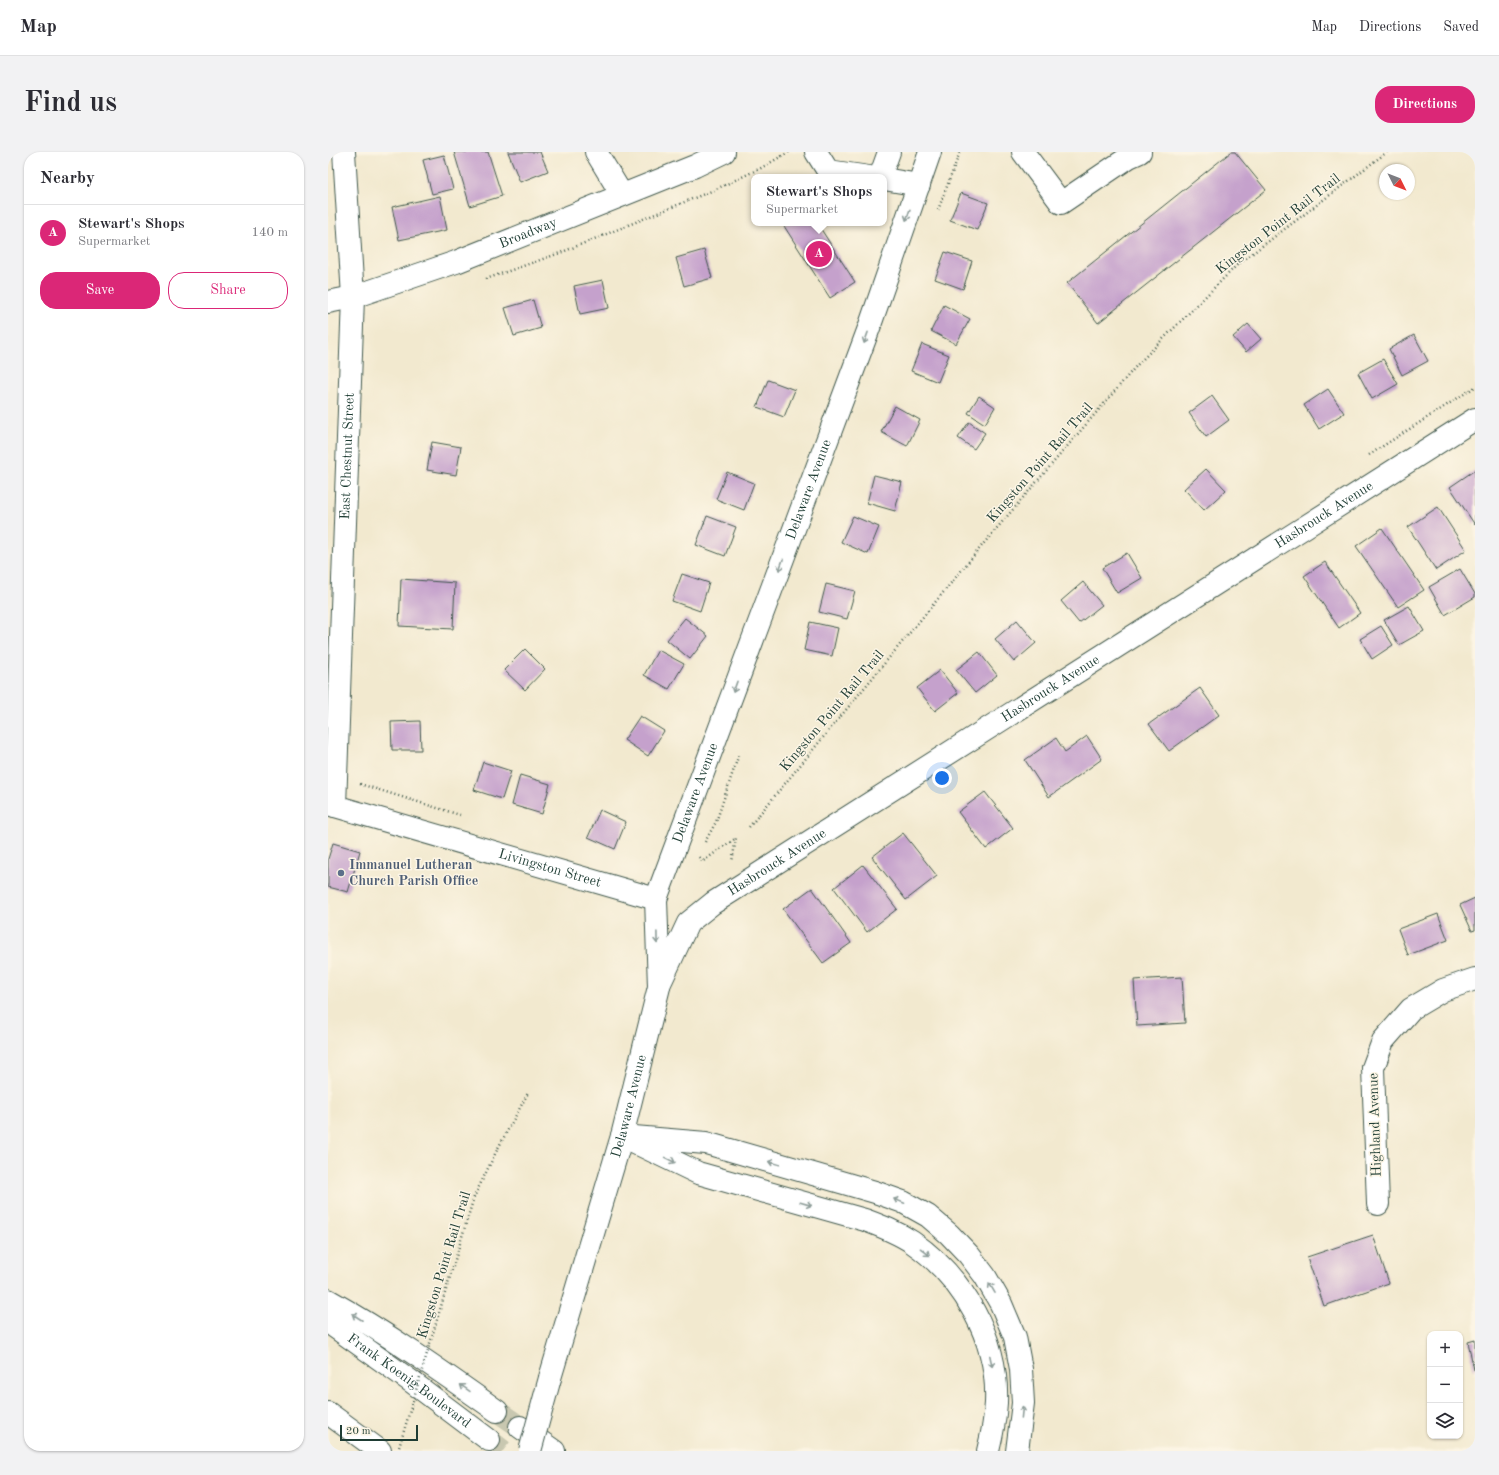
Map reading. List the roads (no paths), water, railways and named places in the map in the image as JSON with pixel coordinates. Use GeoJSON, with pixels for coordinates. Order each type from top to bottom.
{"type":"FeatureCollection","features":[{"type":"Feature","properties":{"kind":"main road","name":"East Chestnut Street"},"geometry":{"type":"LineString","coordinates":[[332,805],[352,297],[344,152]]}},
{"type":"Feature","properties":{"kind":"main road"},"geometry":{"type":"LineString","coordinates":[[596,152],[622,195]]}},
{"type":"Feature","properties":{"kind":"main road","name":"Broadway"},"geometry":{"type":"LineString","coordinates":[[328,302],[352,297],[456,262],[695,166],[724,152]]}},
{"type":"Feature","properties":{"kind":"main road"},"geometry":{"type":"LineString","coordinates":[[816,152],[828,170],[851,174]]}},
{"type":"Feature","properties":{"kind":"main road"},"geometry":{"type":"LineString","coordinates":[[881,174],[889,152]]}},
{"type":"Feature","properties":{"kind":"main road","name":"Delaware Avenue"},"geometry":{"type":"LineString","coordinates":[[530,1451],[550,1378],[622,1136],[659,987],[656,899],[869,328],[930,152]]}},
{"type":"Feature","properties":{"kind":"main road"},"geometry":{"type":"LineString","coordinates":[[1023,152],[1061,203],[1129,157],[1140,152]]}},
{"type":"Feature","properties":{"kind":"main road"},"geometry":{"type":"LineString","coordinates":[[887,180],[919,185]]}},
{"type":"Feature","properties":{"kind":"main road","name":"Hasbrouck Avenue"},"geometry":{"type":"LineString","coordinates":[[659,987],[688,923],[713,903],[1475,419]]}},
{"type":"Feature","properties":{"kind":"main road","name":"Livingston Street"},"geometry":{"type":"LineString","coordinates":[[332,805],[656,899]]}},
{"type":"Feature","properties":{"kind":"main road","name":"Highland Avenue"},"geometry":{"type":"LineString","coordinates":[[1378,1204],[1373,1068],[1383,1041],[1411,1009],[1444,990],[1475,979]]}},
{"type":"Feature","properties":{"kind":"main road"},"geometry":{"type":"LineString","coordinates":[[622,1136],[698,1173],[865,1220],[911,1241],[929,1255],[947,1272],[962,1291],[976,1316],[988,1345],[994,1373],[996,1401],[993,1430],[988,1451]]}},
{"type":"Feature","properties":{"kind":"main road"},"geometry":{"type":"LineString","coordinates":[[622,1136],[706,1143],[875,1192],[903,1202],[928,1216],[949,1234],[969,1255],[985,1276],[1001,1304],[1014,1337],[1021,1369],[1023,1403],[1017,1451]]}},
{"type":"Feature","properties":{"kind":"main road"},"geometry":{"type":"LineString","coordinates":[[328,1300],[429,1364],[497,1411]]}},
{"type":"Feature","properties":{"kind":"main road","name":"Frank Koenig Boulevard"},"geometry":{"type":"LineString","coordinates":[[328,1322],[412,1382],[489,1440]]}},
{"type":"Feature","properties":{"kind":"main road"},"geometry":{"type":"LineString","coordinates":[[328,1413],[380,1451]]}},
{"type":"Feature","properties":{"kind":"main road"},"geometry":{"type":"LineString","coordinates":[[520,1427],[554,1451]]}},
{"type":"Feature","properties":{"kind":"tunnel"},"geometry":{"type":"LineString","coordinates":[[497,1411],[520,1427]]}},
{"type":"Feature","properties":{"kind":"tunnel"},"geometry":{"type":"LineString","coordinates":[[489,1440],[503,1451]]}},
{"type":"Feature","properties":{"kind":"place","name":"Stewart's Shops"},"geometry":{"type":"Point","coordinates":[819,254]}},
{"type":"Feature","properties":{"kind":"place","name":"Immanuel Lutheran Church Parish Office"},"geometry":{"type":"Point","coordinates":[341,873]}}]}
